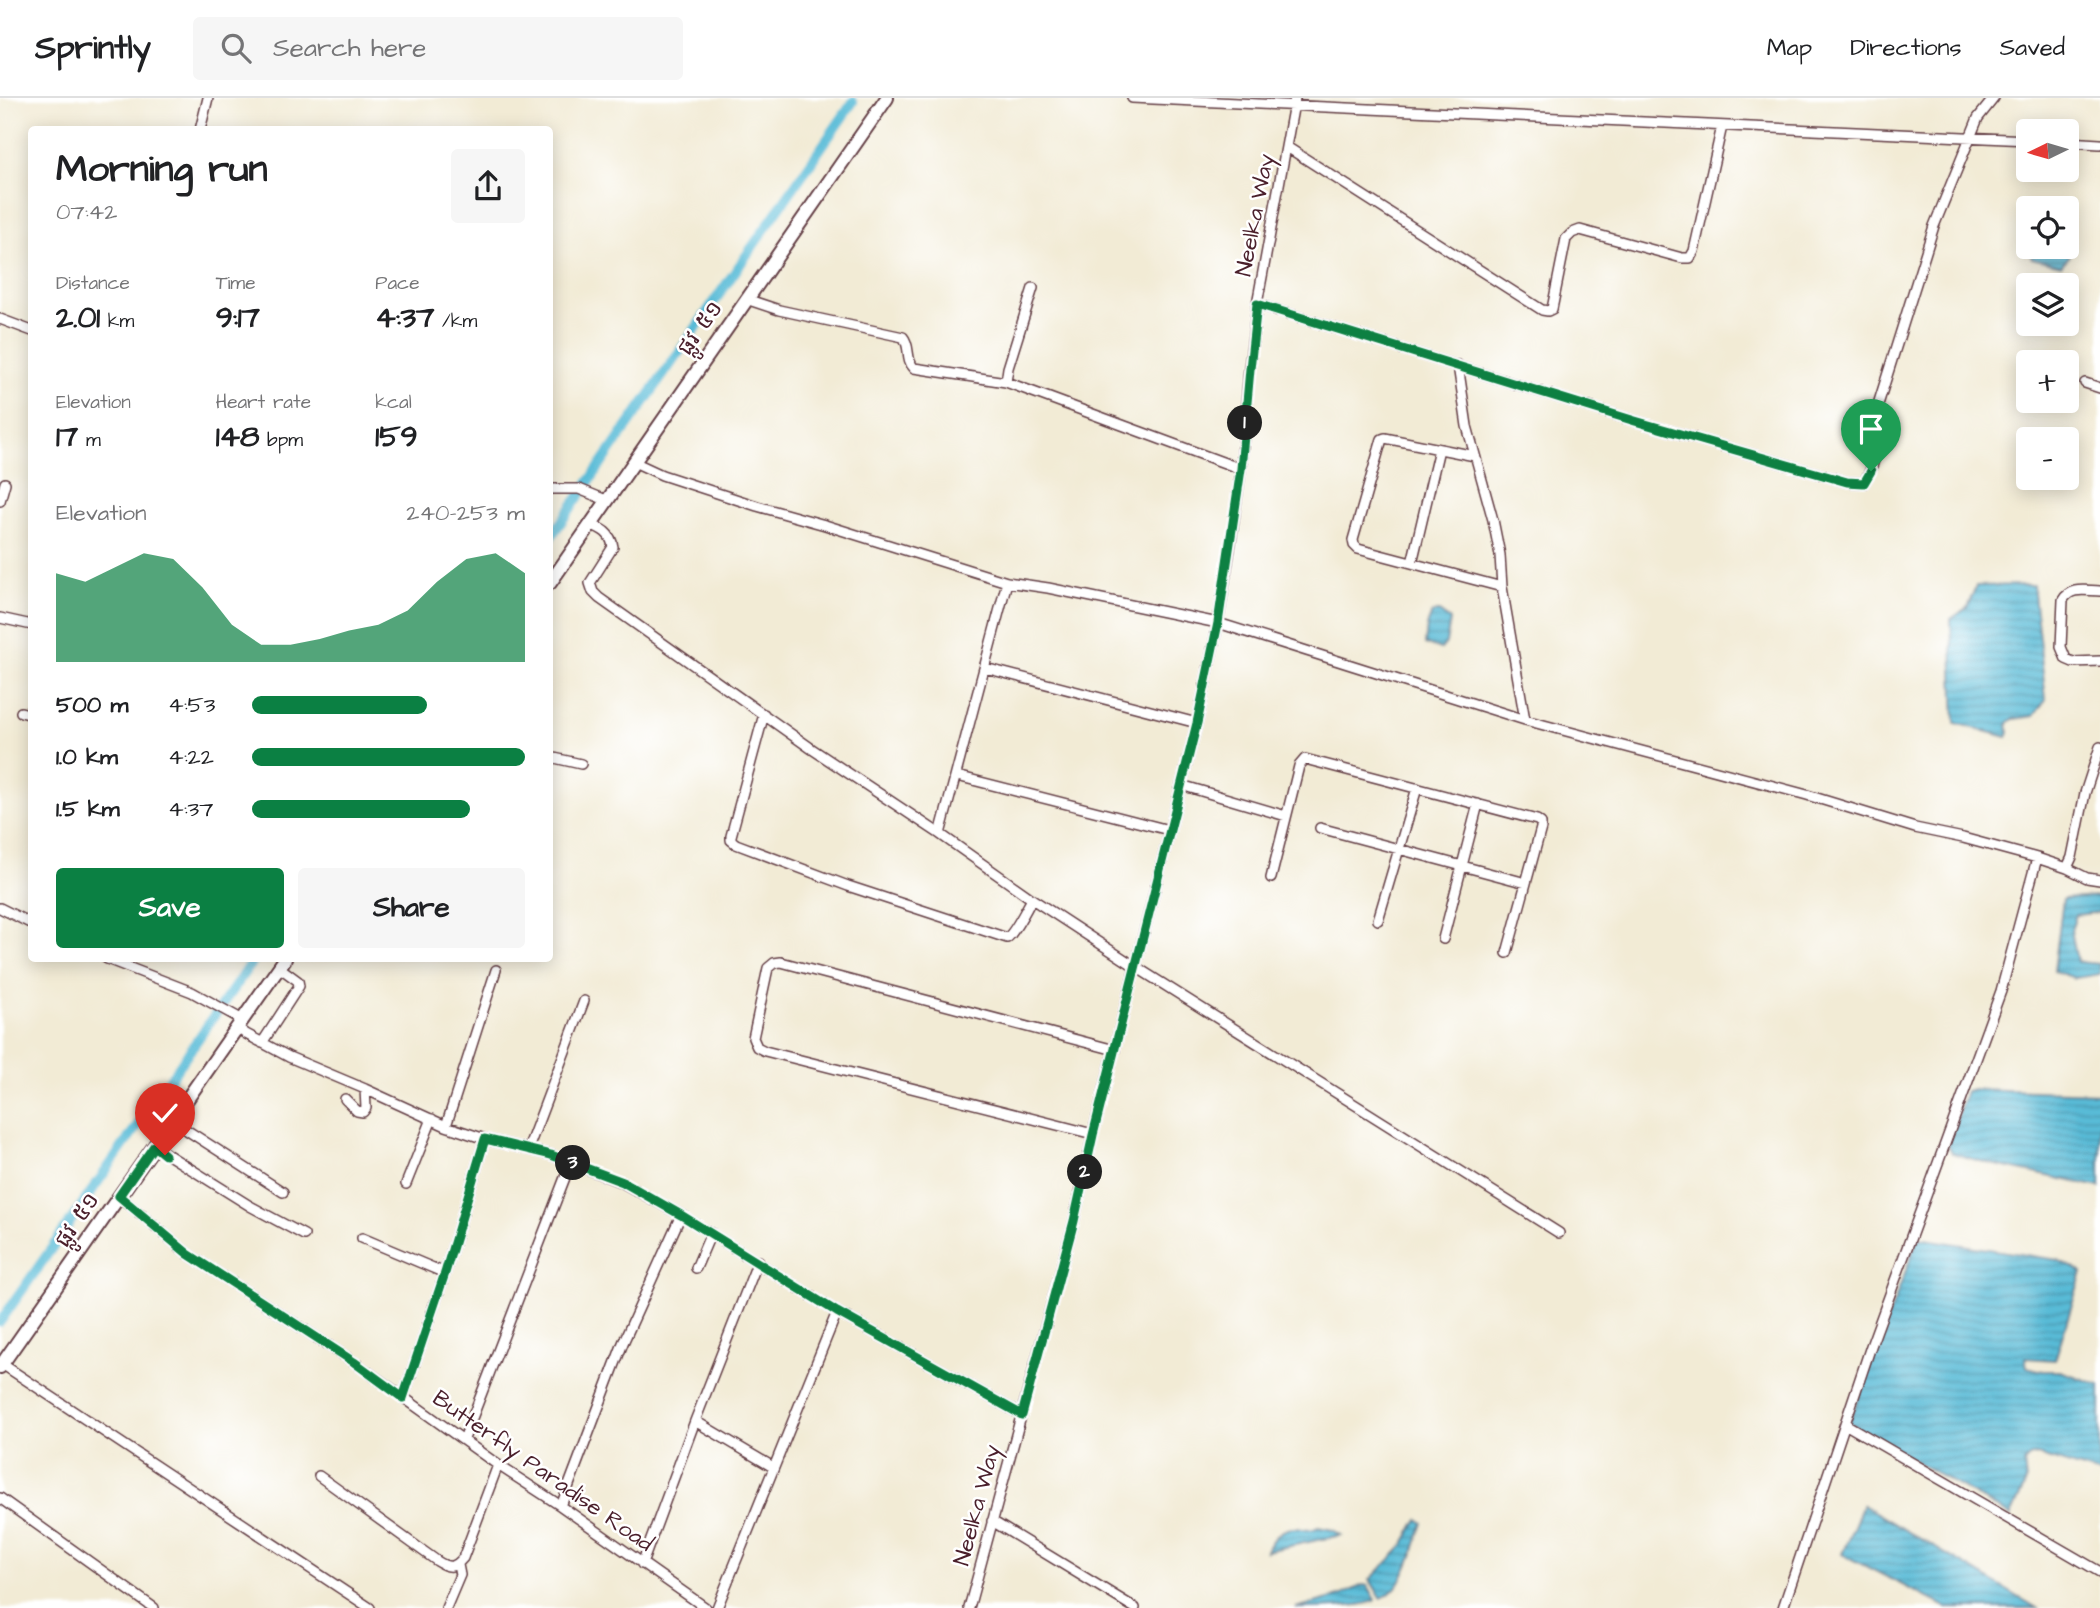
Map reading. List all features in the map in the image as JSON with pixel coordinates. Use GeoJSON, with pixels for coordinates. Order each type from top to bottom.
{"type":"FeatureCollection","features":[{"type":"Feature","properties":{"kind":"main road","name":"ផ្លូវ ៥១"},"geometry":{"type":"LineString","coordinates":[[553,579],[590,524],[602,498],[634,462],[887,98]]}},
{"type":"Feature","properties":{"kind":"main road","name":"ផ្លូវ ៥១"},"geometry":{"type":"LineString","coordinates":[[1,1366],[124,1200],[154,1146],[181,1126],[239,1023],[284,966]]}},
{"type":"Feature","properties":{"kind":"main road"},"geometry":{"type":"LineString","coordinates":[[0,1342],[13,1347]]}},
{"type":"Feature","properties":{"kind":"street"},"geometry":{"type":"LineString","coordinates":[[201,126],[208,98]]}},
{"type":"Feature","properties":{"kind":"street"},"geometry":{"type":"LineString","coordinates":[[1132,98],[1294,102],[1969,139],[2016,139]]}},
{"type":"Feature","properties":{"kind":"street"},"geometry":{"type":"LineString","coordinates":[[1257,304],[1635,421],[1847,482],[1864,483],[1875,456],[1876,411],[1934,226],[1981,113],[1994,98]]}},
{"type":"Feature","properties":{"kind":"street","name":"Neelka Way"},"geometry":{"type":"LineString","coordinates":[[969,1608],[1074,1221],[1093,1135],[1197,723],[1218,623],[1241,469],[1257,304],[1294,102]]}},
{"type":"Feature","properties":{"kind":"street"},"geometry":{"type":"LineString","coordinates":[[1287,147],[1542,310],[1548,311],[1552,309],[1566,239],[1580,230],[1690,258],[1695,251],[1722,126]]}},
{"type":"Feature","properties":{"kind":"street"},"geometry":{"type":"LineString","coordinates":[[2079,143],[2100,144]]}},
{"type":"Feature","properties":{"kind":"street"},"geometry":{"type":"LineString","coordinates":[[1006,382],[1033,288]]}},
{"type":"Feature","properties":{"kind":"street"},"geometry":{"type":"LineString","coordinates":[[746,299],[779,310],[903,337],[907,342],[910,364],[919,369],[1006,382],[1241,469]]}},
{"type":"Feature","properties":{"kind":"street"},"geometry":{"type":"LineString","coordinates":[[0,319],[28,330]]}},
{"type":"Feature","properties":{"kind":"street"},"geometry":{"type":"LineString","coordinates":[[1458,365],[1467,426],[1500,555],[1502,587],[1525,720]]}},
{"type":"Feature","properties":{"kind":"street"},"geometry":{"type":"LineString","coordinates":[[2085,383],[2100,387]]}},
{"type":"Feature","properties":{"kind":"street"},"geometry":{"type":"LineString","coordinates":[[1475,456],[1382,439],[1353,540],[1354,545],[1358,549],[1502,587]]}},
{"type":"Feature","properties":{"kind":"street"},"geometry":{"type":"LineString","coordinates":[[1412,563],[1439,449]]}},
{"type":"Feature","properties":{"kind":"street"},"geometry":{"type":"LineString","coordinates":[[634,462],[662,475],[757,506],[1007,582],[1048,587],[1218,623],[1525,720],[1807,795],[1915,828],[2037,858],[2087,878],[2100,880]]}},
{"type":"Feature","properties":{"kind":"street"},"geometry":{"type":"LineString","coordinates":[[0,501],[5,483]]}},
{"type":"Feature","properties":{"kind":"street"},"geometry":{"type":"LineString","coordinates":[[553,489],[579,489],[602,498]]}},
{"type":"Feature","properties":{"kind":"street"},"geometry":{"type":"LineString","coordinates":[[590,524],[603,530],[611,538],[613,547],[590,583],[599,598],[812,749],[1032,899],[1559,1233]]}},
{"type":"Feature","properties":{"kind":"street"},"geometry":{"type":"LineString","coordinates":[[940,834],[1007,582]]}},
{"type":"Feature","properties":{"kind":"street"},"geometry":{"type":"LineString","coordinates":[[2100,591],[2072,591],[2066,595],[2063,600],[2061,647],[2063,655],[2073,662],[2100,662]]}},
{"type":"Feature","properties":{"kind":"street"},"geometry":{"type":"LineString","coordinates":[[0,618],[28,624]]}},
{"type":"Feature","properties":{"kind":"street"},"geometry":{"type":"LineString","coordinates":[[985,668],[1197,723]]}},
{"type":"Feature","properties":{"kind":"street"},"geometry":{"type":"LineString","coordinates":[[764,714],[731,836],[736,844],[848,886],[1007,938],[1013,934],[1020,916],[1032,899]]}},
{"type":"Feature","properties":{"kind":"street"},"geometry":{"type":"LineString","coordinates":[[2067,868],[2072,857],[2085,793],[2100,747]]}},
{"type":"Feature","properties":{"kind":"street"},"geometry":{"type":"LineString","coordinates":[[553,758],[581,764]]}},
{"type":"Feature","properties":{"kind":"street"},"geometry":{"type":"LineString","coordinates":[[1271,878],[1299,766],[1305,759],[1537,820],[1541,823],[1541,828],[1507,953]]}},
{"type":"Feature","properties":{"kind":"street"},"geometry":{"type":"LineString","coordinates":[[957,776],[1169,830]]}},
{"type":"Feature","properties":{"kind":"street"},"geometry":{"type":"LineString","coordinates":[[1181,785],[1286,816]]}},
{"type":"Feature","properties":{"kind":"street"},"geometry":{"type":"LineString","coordinates":[[1378,920],[1417,788]]}},
{"type":"Feature","properties":{"kind":"street"},"geometry":{"type":"LineString","coordinates":[[1443,939],[1478,804]]}},
{"type":"Feature","properties":{"kind":"street"},"geometry":{"type":"LineString","coordinates":[[1320,828],[1526,883]]}},
{"type":"Feature","properties":{"kind":"street"},"geometry":{"type":"LineString","coordinates":[[1783,1608],[1871,1346],[2001,991],[2037,858]]}},
{"type":"Feature","properties":{"kind":"street"},"geometry":{"type":"LineString","coordinates":[[0,908],[28,922]]}},
{"type":"Feature","properties":{"kind":"street"},"geometry":{"type":"LineString","coordinates":[[1093,1135],[757,1047],[753,1038],[768,968],[781,961],[1115,1049]]}},
{"type":"Feature","properties":{"kind":"street"},"geometry":{"type":"LineString","coordinates":[[115,962],[214,1003],[259,1041],[289,1057],[446,1126],[571,1162],[623,1182],[711,1233],[837,1312],[1022,1415]]}},
{"type":"Feature","properties":{"kind":"street"},"geometry":{"type":"LineString","coordinates":[[259,1041],[298,991],[299,984],[284,966]]}},
{"type":"Feature","properties":{"kind":"street"},"geometry":{"type":"LineString","coordinates":[[446,1126],[496,970]]}},
{"type":"Feature","properties":{"kind":"street"},"geometry":{"type":"LineString","coordinates":[[528,1149],[584,1001]]}},
{"type":"Feature","properties":{"kind":"street"},"geometry":{"type":"LineString","coordinates":[[345,1099],[357,1111],[363,1112],[366,1108],[365,1089]]}},
{"type":"Feature","properties":{"kind":"street"},"geometry":{"type":"LineString","coordinates":[[406,1184],[432,1119]]}},
{"type":"Feature","properties":{"kind":"street"},"geometry":{"type":"LineString","coordinates":[[181,1126],[283,1192]]}},
{"type":"Feature","properties":{"kind":"street"},"geometry":{"type":"LineString","coordinates":[[403,1398],[445,1273],[485,1139]]}},
{"type":"Feature","properties":{"kind":"street"},"geometry":{"type":"LineString","coordinates":[[154,1146],[250,1206],[304,1235]]}},
{"type":"Feature","properties":{"kind":"street"},"geometry":{"type":"LineString","coordinates":[[464,1439],[571,1162]]}},
{"type":"Feature","properties":{"kind":"street","name":"Butterfly Paradise Road"},"geometry":{"type":"LineString","coordinates":[[124,1200],[197,1260],[354,1362],[706,1608]]}},
{"type":"Feature","properties":{"kind":"street"},"geometry":{"type":"LineString","coordinates":[[561,1506],[623,1343],[681,1215]]}},
{"type":"Feature","properties":{"kind":"street"},"geometry":{"type":"LineString","coordinates":[[696,1268],[711,1233]]}},
{"type":"Feature","properties":{"kind":"street"},"geometry":{"type":"LineString","coordinates":[[362,1238],[445,1273]]}},
{"type":"Feature","properties":{"kind":"street"},"geometry":{"type":"LineString","coordinates":[[642,1564],[758,1262]]}},
{"type":"Feature","properties":{"kind":"street"},"geometry":{"type":"LineString","coordinates":[[718,1608],[837,1312]]}},
{"type":"Feature","properties":{"kind":"street"},"geometry":{"type":"LineString","coordinates":[[1,1366],[370,1608]]}},
{"type":"Feature","properties":{"kind":"street"},"geometry":{"type":"LineString","coordinates":[[695,1421],[773,1467]]}},
{"type":"Feature","properties":{"kind":"street"},"geometry":{"type":"LineString","coordinates":[[1844,1424],[2100,1572]]}},
{"type":"Feature","properties":{"kind":"street"},"geometry":{"type":"LineString","coordinates":[[319,1476],[437,1561],[446,1567],[452,1567],[458,1565],[463,1558],[498,1465]]}},
{"type":"Feature","properties":{"kind":"street"},"geometry":{"type":"LineString","coordinates":[[0,1498],[154,1608]]}},
{"type":"Feature","properties":{"kind":"street"},"geometry":{"type":"LineString","coordinates":[[992,1521],[1135,1608]]}},
{"type":"Feature","properties":{"kind":"street"},"geometry":{"type":"LineString","coordinates":[[446,1608],[460,1575],[458,1565]]}},
{"type":"Feature","properties":{"kind":"water"},"geometry":{"type":"Polygon","coordinates":[[[2035,259],[2067,259],[2061,265],[2035,259]]]}},
{"type":"Feature","properties":{"kind":"water"},"geometry":{"type":"Polygon","coordinates":[[[2033,585],[2046,699],[2034,716],[2013,719],[2008,723],[2007,737],[1955,723],[1951,619],[1967,608],[1976,586],[2033,585]]]}},
{"type":"Feature","properties":{"kind":"water"},"geometry":{"type":"Polygon","coordinates":[[[1439,612],[1450,620],[1446,643],[1441,649],[1425,644],[1432,613],[1439,612]]]}},
{"type":"Feature","properties":{"kind":"water"},"geometry":{"type":"Polygon","coordinates":[[[2100,897],[2100,912],[2076,915],[2071,930],[2077,962],[2100,964],[2100,974],[2075,978],[2054,971],[2063,899],[2100,897]]]}},
{"type":"Feature","properties":{"kind":"water"},"geometry":{"type":"Polygon","coordinates":[[[1973,1089],[2100,1093],[2100,1187],[1952,1153],[1948,1144],[1966,1091],[1973,1089]]]}},
{"type":"Feature","properties":{"kind":"water"},"geometry":{"type":"Polygon","coordinates":[[[1918,1238],[2058,1260],[2082,1272],[2055,1360],[2025,1358],[2027,1367],[2060,1371],[2100,1385],[2100,1474],[2037,1455],[2029,1457],[2024,1462],[2026,1482],[2011,1516],[1849,1423],[1918,1238]]]}},
{"type":"Feature","properties":{"kind":"water"},"geometry":{"type":"Polygon","coordinates":[[[1863,1505],[2037,1608],[1947,1608],[1842,1554],[1863,1505]]]}},
{"type":"Feature","properties":{"kind":"water"},"geometry":{"type":"Polygon","coordinates":[[[1418,1519],[1423,1523],[1403,1577],[1389,1594],[1381,1598],[1370,1580],[1402,1547],[1418,1519]]]}},
{"type":"Feature","properties":{"kind":"water"},"geometry":{"type":"Polygon","coordinates":[[[1318,1527],[1341,1535],[1266,1551],[1274,1538],[1286,1529],[1310,1530],[1318,1527]]]}},
{"type":"Feature","properties":{"kind":"water"},"geometry":{"type":"Polygon","coordinates":[[[1363,1585],[1368,1586],[1376,1600],[1350,1606],[1296,1608],[1340,1596],[1363,1585]]]}},
{"type":"Feature","properties":{"kind":"waterway"},"geometry":{"type":"LineString","coordinates":[[553,534],[853,102]]}},
{"type":"Feature","properties":{"kind":"waterway"},"geometry":{"type":"LineString","coordinates":[[0,1322],[252,962]]}},
{"type":"Feature","properties":{"kind":"route"},"geometry":{"type":"LineString","coordinates":[[165,1155],[154,1146],[119,1196],[206,1267],[354,1362],[403,1398],[413,1375],[485,1139],[551,1155],[623,1182],[837,1312],[1022,1415],[1074,1221],[1093,1135],[1197,723],[1218,623],[1230,548],[1241,469],[1257,304],[1635,421],[1847,482],[1864,483],[1871,471]]}}]}
